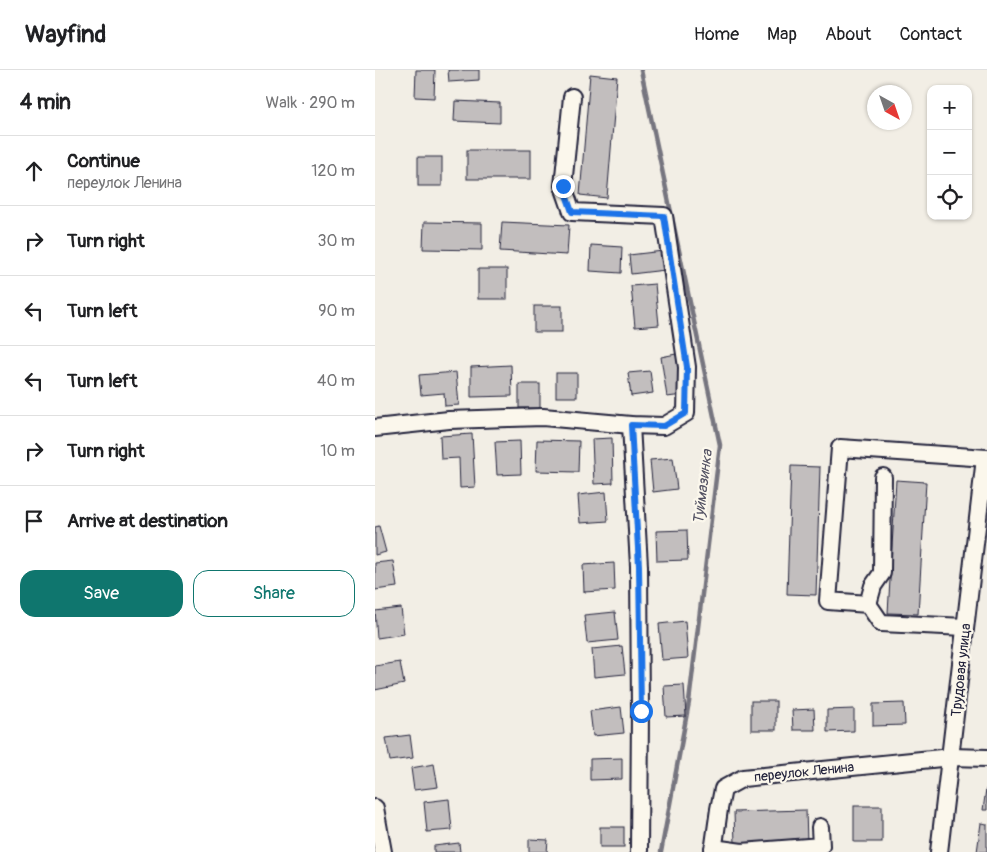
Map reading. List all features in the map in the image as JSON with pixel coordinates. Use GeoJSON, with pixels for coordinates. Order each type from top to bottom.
{"type":"FeatureCollection","features":[{"type":"Feature","properties":{"kind":"street"},"geometry":{"type":"LineString","coordinates":[[375,428],[449,420],[543,417],[664,426],[686,413],[687,367],[664,216],[572,212],[563,186],[572,97]]}},
{"type":"Feature","properties":{"kind":"street"},"geometry":{"type":"LineString","coordinates":[[631,425],[639,566],[641,711],[639,852]]}},
{"type":"Feature","properties":{"kind":"street"},"geometry":{"type":"LineString","coordinates":[[868,604],[829,601],[841,448],[986,458]]}},
{"type":"Feature","properties":{"kind":"street","name":"Трудовая улица"},"geometry":{"type":"LineString","coordinates":[[939,852],[986,458]]}},
{"type":"Feature","properties":{"kind":"street"},"geometry":{"type":"LineString","coordinates":[[883,477],[882,573],[873,586],[868,604],[881,623],[965,627]]}},
{"type":"Feature","properties":{"kind":"street"},"geometry":{"type":"LineString","coordinates":[[951,757],[987,758]]}},
{"type":"Feature","properties":{"kind":"street","name":"переулок Ленина"},"geometry":{"type":"LineString","coordinates":[[713,850],[723,789],[743,778],[951,757]]}},
{"type":"Feature","properties":{"kind":"street"},"geometry":{"type":"LineString","coordinates":[[375,808],[383,852]]}},
{"type":"Feature","properties":{"kind":"street"},"geometry":{"type":"LineString","coordinates":[[713,850],[742,852],[821,846],[820,826]]}},
{"type":"Feature","properties":{"kind":"building"},"geometry":{"type":"Polygon","coordinates":[[[416,70],[435,70],[434,98],[415,97],[416,70]]]}},
{"type":"Feature","properties":{"kind":"building"},"geometry":{"type":"Polygon","coordinates":[[[448,70],[479,70],[479,80],[449,82],[448,70]]]}},
{"type":"Feature","properties":{"kind":"building"},"geometry":{"type":"Polygon","coordinates":[[[590,74],[617,77],[607,198],[580,195],[590,74]]]}},
{"type":"Feature","properties":{"kind":"building"},"geometry":{"type":"Polygon","coordinates":[[[455,101],[500,103],[500,123],[454,121],[455,101]]]}},
{"type":"Feature","properties":{"kind":"building"},"geometry":{"type":"Polygon","coordinates":[[[467,150],[531,150],[531,179],[467,179],[467,150]]]}},
{"type":"Feature","properties":{"kind":"building"},"geometry":{"type":"Polygon","coordinates":[[[418,157],[442,157],[442,186],[418,186],[418,157]]]}},
{"type":"Feature","properties":{"kind":"building"},"geometry":{"type":"Polygon","coordinates":[[[424,222],[482,223],[482,250],[423,249],[424,222]]]}},
{"type":"Feature","properties":{"kind":"building"},"geometry":{"type":"Polygon","coordinates":[[[502,222],[569,225],[567,255],[500,251],[502,222]]]}},
{"type":"Feature","properties":{"kind":"building"},"geometry":{"type":"Polygon","coordinates":[[[591,245],[622,247],[621,273],[590,271],[591,245]]]}},
{"type":"Feature","properties":{"kind":"building"},"geometry":{"type":"Polygon","coordinates":[[[663,251],[665,270],[631,274],[629,255],[663,251]]]}},
{"type":"Feature","properties":{"kind":"building"},"geometry":{"type":"Polygon","coordinates":[[[478,269],[507,269],[507,299],[478,299],[478,269]]]}},
{"type":"Feature","properties":{"kind":"building"},"geometry":{"type":"Polygon","coordinates":[[[655,284],[659,325],[635,327],[631,286],[655,284]]]}},
{"type":"Feature","properties":{"kind":"building"},"geometry":{"type":"Polygon","coordinates":[[[534,306],[562,306],[562,332],[534,332],[534,306]]]}},
{"type":"Feature","properties":{"kind":"building"},"geometry":{"type":"Polygon","coordinates":[[[676,354],[683,395],[667,397],[661,357],[676,354]]]}},
{"type":"Feature","properties":{"kind":"building"},"geometry":{"type":"Polygon","coordinates":[[[511,365],[512,396],[471,397],[471,367],[511,365]]]}},
{"type":"Feature","properties":{"kind":"building"},"geometry":{"type":"Polygon","coordinates":[[[650,371],[653,393],[631,396],[628,373],[650,371]]]}},
{"type":"Feature","properties":{"kind":"building"},"geometry":{"type":"Polygon","coordinates":[[[456,372],[459,405],[445,406],[444,393],[421,395],[419,375],[456,372]]]}},
{"type":"Feature","properties":{"kind":"building"},"geometry":{"type":"Polygon","coordinates":[[[556,373],[577,373],[577,397],[556,397],[556,373]]]}},
{"type":"Feature","properties":{"kind":"building"},"geometry":{"type":"Polygon","coordinates":[[[519,384],[540,384],[540,408],[519,408],[519,384]]]}},
{"type":"Feature","properties":{"kind":"building"},"geometry":{"type":"Polygon","coordinates":[[[472,434],[475,487],[460,488],[459,458],[441,459],[440,436],[472,434]]]}},
{"type":"Feature","properties":{"kind":"building"},"geometry":{"type":"Polygon","coordinates":[[[612,438],[613,483],[594,484],[592,439],[612,438]]]}},
{"type":"Feature","properties":{"kind":"building"},"geometry":{"type":"Polygon","coordinates":[[[537,440],[579,441],[578,472],[536,471],[537,440]]]}},
{"type":"Feature","properties":{"kind":"building"},"geometry":{"type":"Polygon","coordinates":[[[520,441],[521,474],[497,475],[495,442],[520,441]]]}},
{"type":"Feature","properties":{"kind":"building"},"geometry":{"type":"Polygon","coordinates":[[[673,458],[677,489],[653,492],[650,460],[673,458]]]}},
{"type":"Feature","properties":{"kind":"building"},"geometry":{"type":"Polygon","coordinates":[[[791,466],[820,467],[816,595],[787,594],[791,466]]]}},
{"type":"Feature","properties":{"kind":"building"},"geometry":{"type":"Polygon","coordinates":[[[896,480],[926,482],[918,614],[888,613],[896,480]]]}},
{"type":"Feature","properties":{"kind":"building"},"geometry":{"type":"Polygon","coordinates":[[[606,492],[608,521],[580,523],[578,495],[606,492]]]}},
{"type":"Feature","properties":{"kind":"building"},"geometry":{"type":"Polygon","coordinates":[[[379,526],[386,552],[375,555],[375,527],[379,526]]]}},
{"type":"Feature","properties":{"kind":"building"},"geometry":{"type":"Polygon","coordinates":[[[687,530],[688,560],[657,561],[656,531],[687,530]]]}},
{"type":"Feature","properties":{"kind":"building"},"geometry":{"type":"Polygon","coordinates":[[[393,561],[397,587],[375,590],[375,563],[393,561]]]}},
{"type":"Feature","properties":{"kind":"building"},"geometry":{"type":"Polygon","coordinates":[[[614,563],[615,590],[584,592],[583,565],[614,563]]]}},
{"type":"Feature","properties":{"kind":"building"},"geometry":{"type":"Polygon","coordinates":[[[401,608],[404,634],[377,638],[375,611],[401,608]]]}},
{"type":"Feature","properties":{"kind":"building"},"geometry":{"type":"Polygon","coordinates":[[[615,612],[618,640],[587,643],[584,615],[615,612]]]}},
{"type":"Feature","properties":{"kind":"building"},"geometry":{"type":"Polygon","coordinates":[[[685,621],[688,658],[662,660],[659,624],[685,621]]]}},
{"type":"Feature","properties":{"kind":"building"},"geometry":{"type":"Polygon","coordinates":[[[622,646],[625,674],[594,677],[592,649],[622,646]]]}},
{"type":"Feature","properties":{"kind":"building"},"geometry":{"type":"Polygon","coordinates":[[[400,662],[404,684],[375,690],[375,666],[400,662]]]}},
{"type":"Feature","properties":{"kind":"building"},"geometry":{"type":"Polygon","coordinates":[[[684,685],[686,716],[666,717],[664,686],[684,685]]]}},
{"type":"Feature","properties":{"kind":"building"},"geometry":{"type":"Polygon","coordinates":[[[751,701],[776,701],[776,730],[751,730],[751,701]]]}},
{"type":"Feature","properties":{"kind":"building"},"geometry":{"type":"Polygon","coordinates":[[[904,703],[905,725],[873,726],[873,704],[904,703]]]}},
{"type":"Feature","properties":{"kind":"building"},"geometry":{"type":"Polygon","coordinates":[[[621,707],[624,733],[593,736],[590,711],[621,707]]]}},
{"type":"Feature","properties":{"kind":"building"},"geometry":{"type":"Polygon","coordinates":[[[814,709],[815,730],[793,730],[792,710],[814,709]]]}},
{"type":"Feature","properties":{"kind":"building"},"geometry":{"type":"Polygon","coordinates":[[[854,709],[854,731],[827,732],[827,710],[854,709]]]}},
{"type":"Feature","properties":{"kind":"building"},"geometry":{"type":"Polygon","coordinates":[[[410,735],[413,758],[390,761],[386,738],[410,735]]]}},
{"type":"Feature","properties":{"kind":"building"},"geometry":{"type":"Polygon","coordinates":[[[622,758],[622,779],[590,780],[590,759],[622,758]]]}},
{"type":"Feature","properties":{"kind":"building"},"geometry":{"type":"Polygon","coordinates":[[[434,764],[438,787],[414,790],[411,768],[434,764]]]}},
{"type":"Feature","properties":{"kind":"building"},"geometry":{"type":"Polygon","coordinates":[[[986,789],[987,810],[983,810],[986,789]]]}},
{"type":"Feature","properties":{"kind":"building"},"geometry":{"type":"Polygon","coordinates":[[[449,799],[452,830],[427,832],[424,802],[449,799]]]}},
{"type":"Feature","properties":{"kind":"building"},"geometry":{"type":"Polygon","coordinates":[[[854,806],[882,806],[882,842],[854,842],[854,806]]]}},
{"type":"Feature","properties":{"kind":"building"},"geometry":{"type":"Polygon","coordinates":[[[806,810],[807,842],[735,844],[734,812],[806,810]]]}},
{"type":"Feature","properties":{"kind":"building"},"geometry":{"type":"Polygon","coordinates":[[[981,823],[987,824],[987,852],[977,852],[981,823]]]}},
{"type":"Feature","properties":{"kind":"building"},"geometry":{"type":"Polygon","coordinates":[[[600,827],[624,827],[624,847],[600,847],[600,827]]]}},
{"type":"Feature","properties":{"kind":"building"},"geometry":{"type":"Polygon","coordinates":[[[529,839],[548,840],[547,852],[529,852],[529,839]]]}},
{"type":"Feature","properties":{"kind":"building"},"geometry":{"type":"Polygon","coordinates":[[[459,843],[460,852],[434,852],[434,846],[459,843]]]}},
{"type":"Feature","properties":{"kind":"waterway","name":"Туймазинка"},"geometry":{"type":"LineString","coordinates":[[641,70],[720,445],[689,702],[661,852]]}},
{"type":"Feature","properties":{"kind":"route"},"geometry":{"type":"LineString","coordinates":[[563,186],[572,212],[664,216],[687,367],[686,413],[664,426],[631,425],[639,566],[641,711]]}}]}
